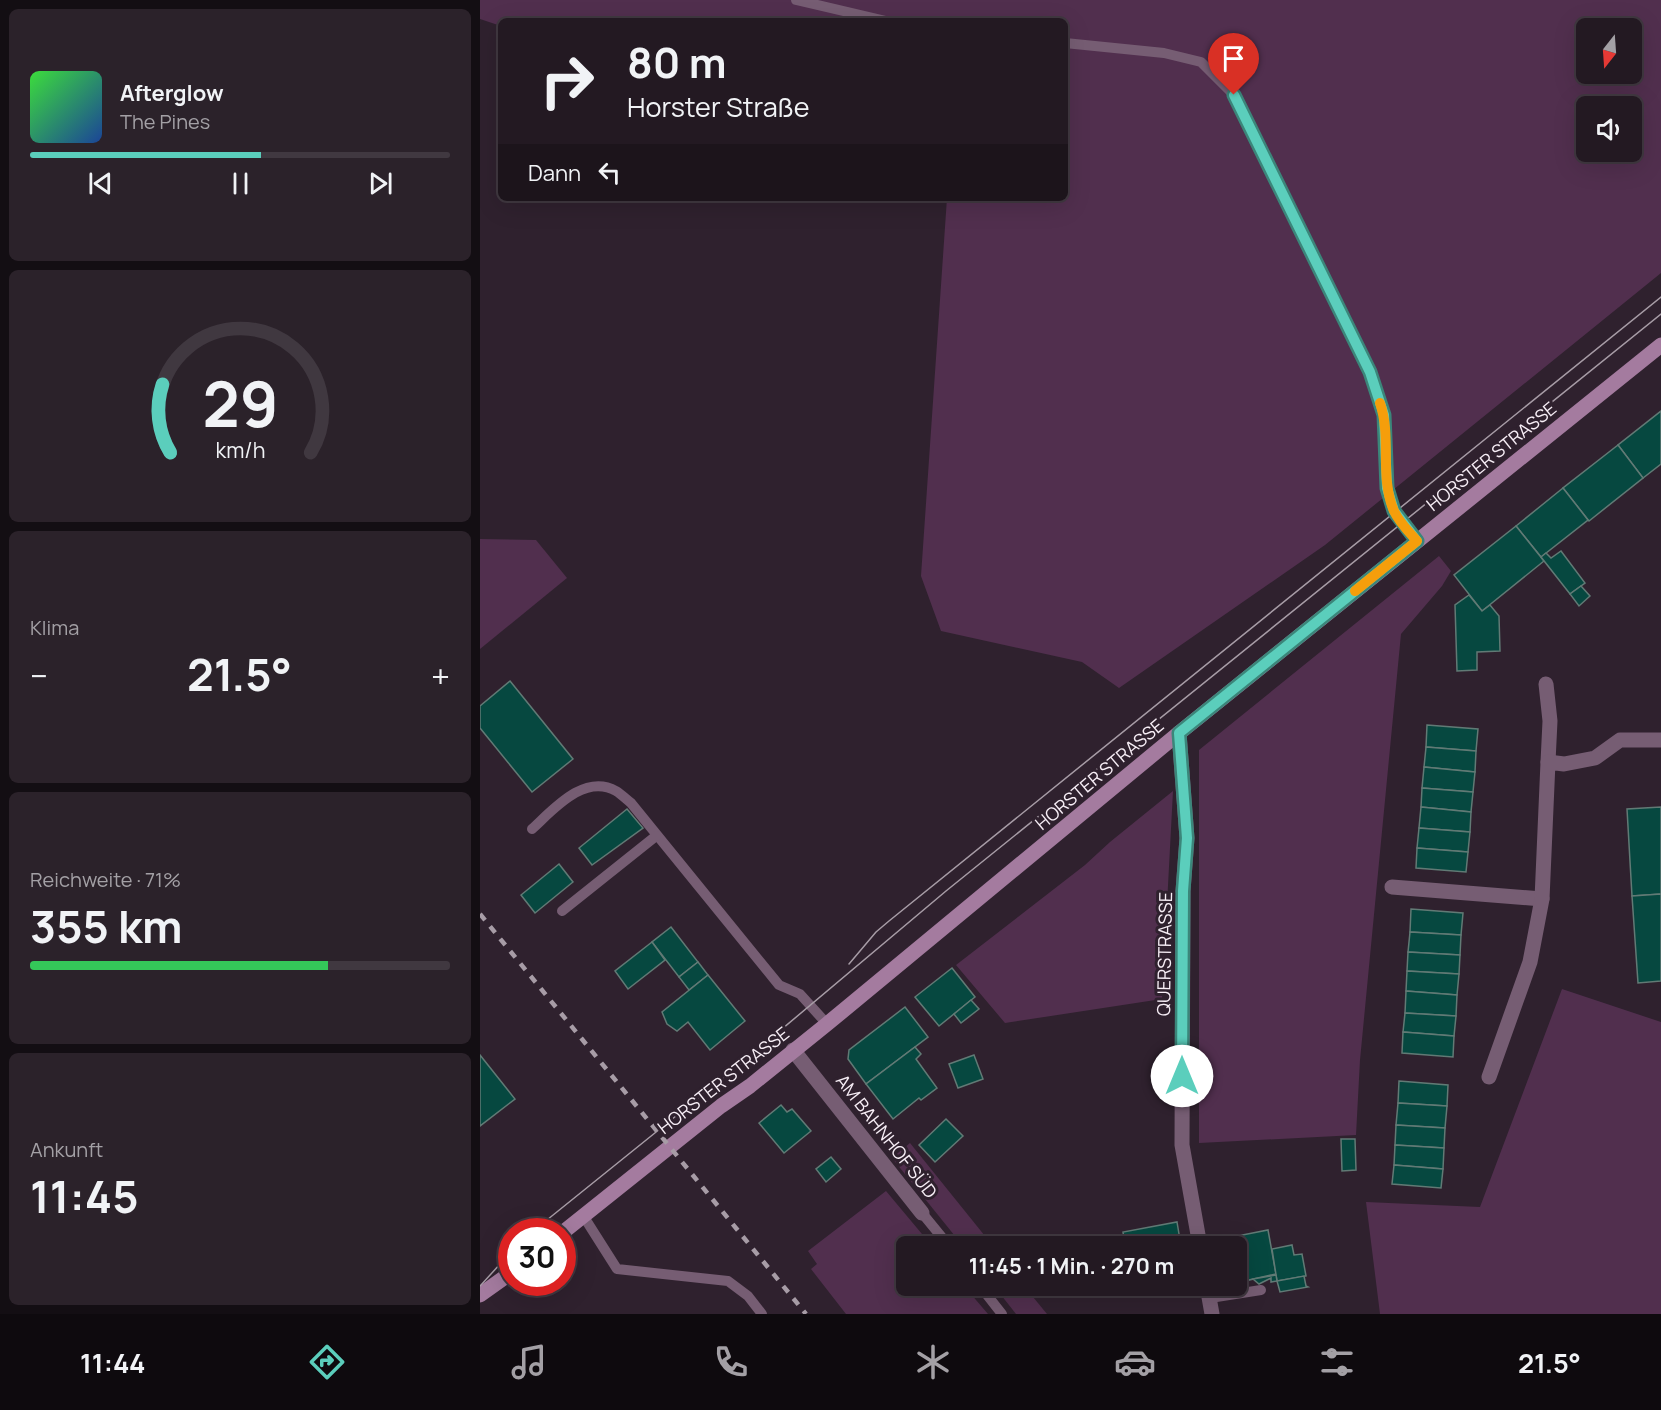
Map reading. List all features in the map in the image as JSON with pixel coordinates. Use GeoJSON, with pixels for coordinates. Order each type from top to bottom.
{"type":"FeatureCollection","features":[{"type":"Feature","properties":{"kind":"main road","name":"HORSTER STRASSE"},"geometry":{"type":"LineString","coordinates":[[576,1223],[827,1024],[1179,733],[1661,345]]}},
{"type":"Feature","properties":{"kind":"main road"},"geometry":{"type":"LineString","coordinates":[[480,1295],[498,1282]]}},
{"type":"Feature","properties":{"kind":"street"},"geometry":{"type":"LineString","coordinates":[[1489,1077],[1530,962],[1542,899],[1550,721],[1546,684]]}},
{"type":"Feature","properties":{"kind":"street","name":"QUERSTRASSE"},"geometry":{"type":"LineString","coordinates":[[1179,733],[1187,838],[1183,891],[1182,1145],[1198,1236]]}},
{"type":"Feature","properties":{"kind":"street"},"geometry":{"type":"LineString","coordinates":[[1548,762],[1564,764],[1595,758],[1620,741],[1661,740]]}},
{"type":"Feature","properties":{"kind":"street"},"geometry":{"type":"LineString","coordinates":[[1392,886],[1542,899]]}},
{"type":"Feature","properties":{"kind":"street","name":"AM BAHNHOF SÜD"},"geometry":{"type":"LineString","coordinates":[[793,1050],[922,1213]]}},
{"type":"Feature","properties":{"kind":"street"},"geometry":{"type":"LineString","coordinates":[[1209,1296],[1212,1314]]}},
{"type":"Feature","properties":{"kind":"lane"},"geometry":{"type":"LineString","coordinates":[[796,0],[872,18]]}},
{"type":"Feature","properties":{"kind":"lane"},"geometry":{"type":"LineString","coordinates":[[1068,43],[1164,52],[1201,62],[1234,95],[1370,372],[1384,415],[1387,488],[1394,511],[1417,541]]}},
{"type":"Feature","properties":{"kind":"lane"},"geometry":{"type":"LineString","coordinates":[[532,829],[563,801],[578,791],[594,786],[615,790],[631,803],[778,985],[800,994],[827,1024]]}},
{"type":"Feature","properties":{"kind":"lane"},"geometry":{"type":"LineString","coordinates":[[562,911],[656,836]]}},
{"type":"Feature","properties":{"kind":"lane","name":"AM BAHNHOF SÜD"},"geometry":{"type":"LineString","coordinates":[[922,1213],[941,1236]]}},
{"type":"Feature","properties":{"kind":"lane"},"geometry":{"type":"LineString","coordinates":[[584,1217],[617,1269],[728,1281],[747,1296],[762,1314]]}},
{"type":"Feature","properties":{"kind":"lane"},"geometry":{"type":"LineString","coordinates":[[1247,1291],[1261,1290]]}},
{"type":"Feature","properties":{"kind":"lane"},"geometry":{"type":"LineString","coordinates":[[988,1296],[1002,1314]]}},
{"type":"Feature","properties":{"kind":"shaded area"},"geometry":{"type":"Polygon","coordinates":[[[480,0],[1661,0],[1661,273],[1325,545],[1119,688],[1082,662],[941,631],[921,576],[947,201],[1068,201],[1068,18],[498,18],[498,25],[480,19],[480,0]]]}},
{"type":"Feature","properties":{"kind":"shaded area"},"geometry":{"type":"Polygon","coordinates":[[[480,539],[536,540],[567,578],[480,649],[480,539]]]}},
{"type":"Feature","properties":{"kind":"shaded area"},"geometry":{"type":"Polygon","coordinates":[[[1439,556],[1451,571],[1442,586],[1401,634],[1360,1060],[1356,1135],[1199,1143],[1199,750],[1439,556]]]}},
{"type":"Feature","properties":{"kind":"shaded area"},"geometry":{"type":"Polygon","coordinates":[[[1173,791],[1162,999],[1005,1023],[956,965],[1085,865],[1173,791]]]}},
{"type":"Feature","properties":{"kind":"shaded area"},"geometry":{"type":"Polygon","coordinates":[[[1562,989],[1661,1022],[1661,1314],[1380,1314],[1366,1202],[1480,1207],[1562,989]]]}},
{"type":"Feature","properties":{"kind":"shaded area"},"geometry":{"type":"Polygon","coordinates":[[[910,1143],[985,1236],[955,1236],[892,1158],[910,1143]]]}},
{"type":"Feature","properties":{"kind":"shaded area"},"geometry":{"type":"Polygon","coordinates":[[[886,1191],[924,1236],[896,1236],[896,1296],[973,1296],[988,1314],[846,1314],[811,1269],[817,1264],[808,1251],[886,1191]]]}},
{"type":"Feature","properties":{"kind":"shaded area"},"geometry":{"type":"Polygon","coordinates":[[[1002,1296],[1032,1296],[1047,1314],[1016,1314],[1002,1296]]]}},
{"type":"Feature","properties":{"kind":"building"},"geometry":{"type":"Polygon","coordinates":[[[1661,411],[1661,464],[1643,478],[1618,445],[1661,411]]]}},
{"type":"Feature","properties":{"kind":"building"},"geometry":{"type":"Polygon","coordinates":[[[1618,445],[1643,478],[1589,521],[1563,488],[1618,445]]]}},
{"type":"Feature","properties":{"kind":"building"},"geometry":{"type":"Polygon","coordinates":[[[1563,488],[1588,520],[1541,557],[1516,526],[1563,488]]]}},
{"type":"Feature","properties":{"kind":"building"},"geometry":{"type":"Polygon","coordinates":[[[1516,526],[1544,561],[1482,611],[1454,575],[1516,526]]]}},
{"type":"Feature","properties":{"kind":"building"},"geometry":{"type":"Polygon","coordinates":[[[1561,551],[1585,583],[1570,594],[1541,557],[1546,553],[1551,558],[1561,551]]]}},
{"type":"Feature","properties":{"kind":"building"},"geometry":{"type":"Polygon","coordinates":[[[1581,586],[1590,596],[1579,606],[1570,594],[1581,586]]]}},
{"type":"Feature","properties":{"kind":"building"},"geometry":{"type":"Polygon","coordinates":[[[1469,595],[1482,611],[1490,605],[1499,616],[1500,651],[1477,652],[1477,670],[1457,671],[1455,605],[1469,595]]]}},
{"type":"Feature","properties":{"kind":"building"},"geometry":{"type":"Polygon","coordinates":[[[510,681],[573,759],[532,792],[480,728],[480,706],[510,681]]]}},
{"type":"Feature","properties":{"kind":"building"},"geometry":{"type":"Polygon","coordinates":[[[1427,725],[1478,729],[1476,751],[1426,747],[1427,725]]]}},
{"type":"Feature","properties":{"kind":"building"},"geometry":{"type":"Polygon","coordinates":[[[1426,747],[1476,751],[1475,772],[1424,767],[1426,747]]]}},
{"type":"Feature","properties":{"kind":"building"},"geometry":{"type":"Polygon","coordinates":[[[1424,767],[1475,772],[1473,792],[1422,788],[1424,767]]]}},
{"type":"Feature","properties":{"kind":"building"},"geometry":{"type":"Polygon","coordinates":[[[1422,788],[1473,792],[1471,812],[1421,807],[1422,788]]]}},
{"type":"Feature","properties":{"kind":"building"},"geometry":{"type":"Polygon","coordinates":[[[1421,807],[1471,812],[1470,832],[1419,828],[1421,807]]]}},
{"type":"Feature","properties":{"kind":"building"},"geometry":{"type":"Polygon","coordinates":[[[1661,807],[1661,894],[1632,896],[1627,809],[1661,807]]]}},
{"type":"Feature","properties":{"kind":"building"},"geometry":{"type":"Polygon","coordinates":[[[627,809],[643,828],[592,865],[579,848],[627,809]]]}},
{"type":"Feature","properties":{"kind":"building"},"geometry":{"type":"Polygon","coordinates":[[[1419,828],[1470,832],[1468,852],[1417,848],[1419,828]]]}},
{"type":"Feature","properties":{"kind":"building"},"geometry":{"type":"Polygon","coordinates":[[[1417,848],[1468,852],[1466,872],[1416,868],[1417,848]]]}},
{"type":"Feature","properties":{"kind":"building"},"geometry":{"type":"Polygon","coordinates":[[[559,864],[573,882],[535,913],[521,895],[559,864]]]}},
{"type":"Feature","properties":{"kind":"building"},"geometry":{"type":"Polygon","coordinates":[[[1661,894],[1661,981],[1638,983],[1632,896],[1661,894]]]}},
{"type":"Feature","properties":{"kind":"building"},"geometry":{"type":"Polygon","coordinates":[[[1411,909],[1463,913],[1461,935],[1410,932],[1411,909]]]}},
{"type":"Feature","properties":{"kind":"building"},"geometry":{"type":"Polygon","coordinates":[[[671,927],[698,962],[679,977],[652,942],[671,927]]]}},
{"type":"Feature","properties":{"kind":"building"},"geometry":{"type":"Polygon","coordinates":[[[1410,932],[1461,935],[1460,955],[1408,952],[1410,932]]]}},
{"type":"Feature","properties":{"kind":"building"},"geometry":{"type":"Polygon","coordinates":[[[652,942],[665,960],[628,989],[615,971],[652,942]]]}},
{"type":"Feature","properties":{"kind":"building"},"geometry":{"type":"Polygon","coordinates":[[[1408,952],[1460,955],[1459,974],[1407,971],[1408,952]]]}},
{"type":"Feature","properties":{"kind":"building"},"geometry":{"type":"Polygon","coordinates":[[[698,962],[708,975],[689,990],[679,977],[698,962]]]}},
{"type":"Feature","properties":{"kind":"building"},"geometry":{"type":"Polygon","coordinates":[[[952,968],[975,997],[939,1026],[915,997],[952,968]]]}},
{"type":"Feature","properties":{"kind":"building"},"geometry":{"type":"Polygon","coordinates":[[[1407,971],[1459,974],[1457,995],[1406,991],[1407,971]]]}},
{"type":"Feature","properties":{"kind":"building"},"geometry":{"type":"Polygon","coordinates":[[[708,975],[745,1021],[710,1050],[688,1022],[677,1031],[667,1024],[662,1012],[708,975]]]}},
{"type":"Feature","properties":{"kind":"building"},"geometry":{"type":"Polygon","coordinates":[[[1406,991],[1457,995],[1456,1016],[1405,1013],[1406,991]]]}},
{"type":"Feature","properties":{"kind":"building"},"geometry":{"type":"Polygon","coordinates":[[[971,1000],[979,1009],[961,1023],[954,1014],[971,1000]]]}},
{"type":"Feature","properties":{"kind":"building"},"geometry":{"type":"Polygon","coordinates":[[[905,1007],[928,1037],[866,1084],[848,1059],[849,1050],[905,1007]]]}},
{"type":"Feature","properties":{"kind":"building"},"geometry":{"type":"Polygon","coordinates":[[[1405,1013],[1456,1016],[1454,1036],[1403,1032],[1405,1013]]]}},
{"type":"Feature","properties":{"kind":"building"},"geometry":{"type":"Polygon","coordinates":[[[1403,1032],[1454,1036],[1453,1057],[1402,1053],[1403,1032]]]}},
{"type":"Feature","properties":{"kind":"building"},"geometry":{"type":"Polygon","coordinates":[[[915,1047],[921,1054],[916,1059],[937,1088],[921,1100],[919,1098],[893,1119],[866,1084],[915,1047]]]}},
{"type":"Feature","properties":{"kind":"building"},"geometry":{"type":"Polygon","coordinates":[[[480,1055],[515,1099],[480,1126],[480,1055]]]}},
{"type":"Feature","properties":{"kind":"building"},"geometry":{"type":"Polygon","coordinates":[[[974,1055],[983,1079],[958,1088],[949,1064],[974,1055]]]}},
{"type":"Feature","properties":{"kind":"building"},"geometry":{"type":"Polygon","coordinates":[[[1399,1081],[1448,1085],[1447,1106],[1398,1103],[1399,1081]]]}},
{"type":"Feature","properties":{"kind":"building"},"geometry":{"type":"Polygon","coordinates":[[[1398,1103],[1447,1106],[1445,1128],[1396,1125],[1398,1103]]]}},
{"type":"Feature","properties":{"kind":"building"},"geometry":{"type":"Polygon","coordinates":[[[781,1105],[787,1112],[792,1109],[811,1131],[784,1153],[759,1123],[781,1105]]]}},
{"type":"Feature","properties":{"kind":"building"},"geometry":{"type":"Polygon","coordinates":[[[946,1119],[963,1136],[935,1162],[919,1145],[946,1119]]]}},
{"type":"Feature","properties":{"kind":"building"},"geometry":{"type":"Polygon","coordinates":[[[1396,1125],[1445,1128],[1444,1148],[1395,1145],[1396,1125]]]}},
{"type":"Feature","properties":{"kind":"building"},"geometry":{"type":"Polygon","coordinates":[[[1341,1139],[1355,1139],[1356,1170],[1342,1171],[1341,1139]]]}},
{"type":"Feature","properties":{"kind":"building"},"geometry":{"type":"Polygon","coordinates":[[[1395,1145],[1444,1148],[1443,1169],[1394,1165],[1395,1145]]]}},
{"type":"Feature","properties":{"kind":"building"},"geometry":{"type":"Polygon","coordinates":[[[831,1157],[841,1169],[826,1182],[816,1169],[831,1157]]]}},
{"type":"Feature","properties":{"kind":"building"},"geometry":{"type":"Polygon","coordinates":[[[1394,1165],[1443,1169],[1441,1188],[1392,1184],[1394,1165]]]}},
{"type":"Feature","properties":{"kind":"building"},"geometry":{"type":"Polygon","coordinates":[[[1177,1222],[1179,1236],[1124,1236],[1123,1232],[1177,1222]]]}},
{"type":"Feature","properties":{"kind":"building"},"geometry":{"type":"Polygon","coordinates":[[[1268,1230],[1276,1274],[1247,1280],[1247,1236],[1237,1236],[1268,1230]]]}},
{"type":"Feature","properties":{"kind":"building"},"geometry":{"type":"Polygon","coordinates":[[[1292,1245],[1294,1255],[1302,1254],[1306,1276],[1277,1281],[1272,1249],[1292,1245]]]}},
{"type":"Feature","properties":{"kind":"building"},"geometry":{"type":"Polygon","coordinates":[[[1276,1275],[1277,1281],[1271,1282],[1271,1278],[1259,1284],[1253,1279],[1276,1275]]]}},
{"type":"Feature","properties":{"kind":"building"},"geometry":{"type":"Polygon","coordinates":[[[1304,1276],[1308,1287],[1280,1292],[1277,1281],[1304,1276]]]}},
{"type":"Feature","properties":{"kind":"tram line"},"geometry":{"type":"LineString","coordinates":[[849,964],[876,932],[889,921],[1661,297]]}},
{"type":"Feature","properties":{"kind":"tram line"},"geometry":{"type":"LineString","coordinates":[[549,1218],[738,1066],[946,891],[1661,314]]}},
{"type":"Feature","properties":{"kind":"tram line"},"geometry":{"type":"LineString","coordinates":[[480,1286],[498,1266]]}},
{"type":"Feature","properties":{"kind":"railway"},"geometry":{"type":"LineString","coordinates":[[480,914],[806,1314]]}},
{"type":"Feature","properties":{"kind":"slow traffic"},"geometry":{"type":"LineString","coordinates":[[1355,591],[1417,541],[1394,511],[1387,488],[1384,415],[1380,403]]}},
{"type":"Feature","properties":{"kind":"route"},"geometry":{"type":"LineString","coordinates":[[1182,1076],[1183,891],[1187,838],[1179,733],[1417,541],[1394,511],[1387,488],[1384,415],[1370,372],[1234,95]]}}]}
